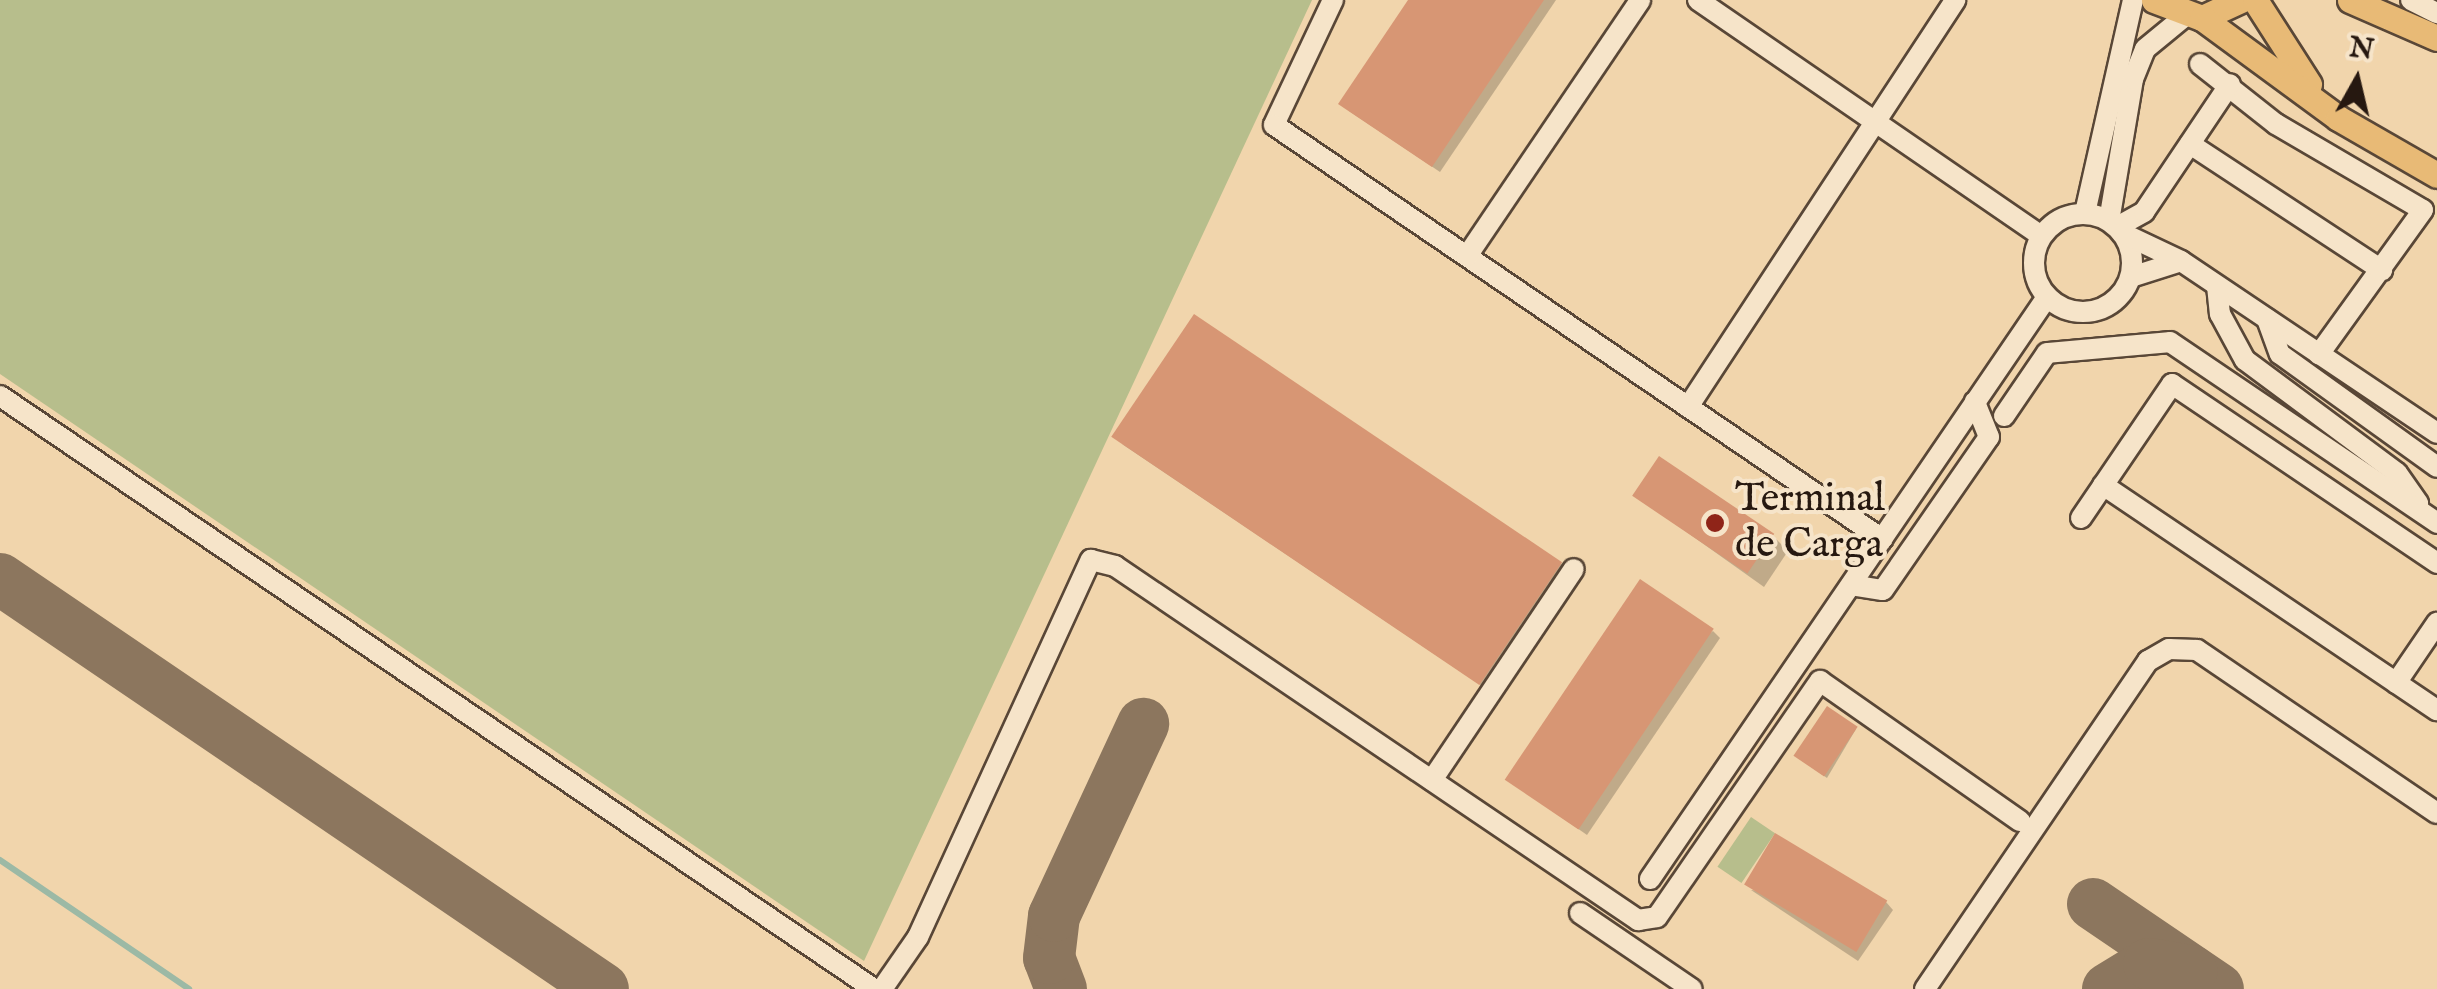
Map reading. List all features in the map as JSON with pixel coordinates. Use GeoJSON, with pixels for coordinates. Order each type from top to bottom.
{"type":"FeatureCollection","features":[{"type":"Feature","properties":{"kind":"main road"},"geometry":{"type":"LineString","coordinates":[[2154,0],[2193,18],[2338,118],[2437,175]]}},
{"type":"Feature","properties":{"kind":"main road"},"geometry":{"type":"LineString","coordinates":[[2193,18],[2241,0]]}},
{"type":"Feature","properties":{"kind":"main road"},"geometry":{"type":"LineString","coordinates":[[2255,0],[2279,50],[2338,118]]}},
{"type":"Feature","properties":{"kind":"main road"},"geometry":{"type":"LineString","coordinates":[[2350,0],[2437,38]]}},
{"type":"Feature","properties":{"kind":"street"},"geometry":{"type":"LineString","coordinates":[[1332,0],[1274,125],[1882,539]]}},
{"type":"Feature","properties":{"kind":"street"},"geometry":{"type":"LineString","coordinates":[[1467,256],[1640,0]]}},
{"type":"Feature","properties":{"kind":"street"},"geometry":{"type":"LineString","coordinates":[[1698,0],[2041,236]]}},
{"type":"Feature","properties":{"kind":"street"},"geometry":{"type":"LineString","coordinates":[[1688,407],[1872,120],[1955,0]]}},
{"type":"Feature","properties":{"kind":"street"},"geometry":{"type":"LineString","coordinates":[[2085,214],[2133,0]]}},
{"type":"Feature","properties":{"kind":"street"},"geometry":{"type":"LineString","coordinates":[[2411,0],[2437,12]]}},
{"type":"Feature","properties":{"kind":"street"},"geometry":{"type":"LineString","coordinates":[[2131,277],[2116,227],[2133,79],[2145,49],[2193,18]]}},
{"type":"Feature","properties":{"kind":"street"},"geometry":{"type":"LineString","coordinates":[[2200,64],[2276,124],[2423,210],[2323,356]]}},
{"type":"Feature","properties":{"kind":"street"},"geometry":{"type":"LineString","coordinates":[[2116,227],[2144,212],[2230,84]]}},
{"type":"Feature","properties":{"kind":"street"},"geometry":{"type":"LineString","coordinates":[[2190,144],[2380,274]]}},
{"type":"Feature","properties":{"kind":"street"},"geometry":{"type":"LineString","coordinates":[[2041,236],[2085,214],[2116,227],[2181,261],[2437,433]]}},
{"type":"Feature","properties":{"kind":"street"},"geometry":{"type":"LineString","coordinates":[[2041,236],[2034,268],[2047,297],[2095,311],[2131,277],[2181,261]]}},
{"type":"Feature","properties":{"kind":"street"},"geometry":{"type":"LineString","coordinates":[[2218,286],[2220,314],[2245,360],[2397,473],[2431,519]]}},
{"type":"Feature","properties":{"kind":"street"},"geometry":{"type":"LineString","coordinates":[[1650,879],[2047,297]]}},
{"type":"Feature","properties":{"kind":"street"},"geometry":{"type":"LineString","coordinates":[[2267,319],[2280,354],[2437,468]]}},
{"type":"Feature","properties":{"kind":"street"},"geometry":{"type":"LineString","coordinates":[[2004,416],[2047,353],[2170,342],[2431,519]]}},
{"type":"Feature","properties":{"kind":"street"},"geometry":{"type":"LineString","coordinates":[[2081,518],[2172,384],[2437,563]]}},
{"type":"Feature","properties":{"kind":"street"},"geometry":{"type":"LineString","coordinates":[[0,396],[874,989]]}},
{"type":"Feature","properties":{"kind":"street"},"geometry":{"type":"LineString","coordinates":[[1851,585],[1882,590],[1989,437],[1976,402]]}},
{"type":"Feature","properties":{"kind":"street"},"geometry":{"type":"LineString","coordinates":[[2103,485],[2437,710]]}},
{"type":"Feature","properties":{"kind":"street"},"geometry":{"type":"LineString","coordinates":[[882,989],[918,937],[1092,560],[1115,566],[1638,920],[1657,917],[1820,681],[2020,821]]}},
{"type":"Feature","properties":{"kind":"street"},"geometry":{"type":"LineString","coordinates":[[1432,780],[1574,569]]}},
{"type":"Feature","properties":{"kind":"street"},"geometry":{"type":"LineString","coordinates":[[2396,683],[2437,623]]}},
{"type":"Feature","properties":{"kind":"street"},"geometry":{"type":"LineString","coordinates":[[1925,989],[2148,661],[2169,649],[2197,650],[2437,813]]}},
{"type":"Feature","properties":{"kind":"street"},"geometry":{"type":"LineString","coordinates":[[1607,899],[1586,917],[1692,989]]}},
{"type":"Feature","properties":{"kind":"green space"},"geometry":{"type":"Polygon","coordinates":[[[0,0],[1312,0],[864,961],[0,374],[0,0]]]}},
{"type":"Feature","properties":{"kind":"green space"},"geometry":{"type":"Polygon","coordinates":[[[1751,817],[1775,833],[1741,883],[1717,867],[1751,817]]]}},
{"type":"Feature","properties":{"kind":"building"},"geometry":{"type":"Polygon","coordinates":[[[1408,0],[1544,0],[1432,167],[1338,104],[1408,0]]]}},
{"type":"Feature","properties":{"kind":"building"},"geometry":{"type":"Polygon","coordinates":[[[1194,314],[1562,562],[1479,685],[1111,437],[1194,314]]]}},
{"type":"Feature","properties":{"kind":"building","name":"Terminal de Carga"},"geometry":{"type":"Polygon","coordinates":[[[1659,456],[1774,534],[1747,574],[1632,496],[1659,456]]]}},
{"type":"Feature","properties":{"kind":"building"},"geometry":{"type":"Polygon","coordinates":[[[1640,579],[1714,629],[1578,829],[1505,780],[1640,579]]]}},
{"type":"Feature","properties":{"kind":"building"},"geometry":{"type":"Polygon","coordinates":[[[1827,706],[1858,727],[1824,776],[1793,756],[1827,706]]]}},
{"type":"Feature","properties":{"kind":"building"},"geometry":{"type":"Polygon","coordinates":[[[1775,833],[1887,900],[1856,952],[1744,884],[1775,833]]]}},
{"type":"Feature","properties":{"kind":"waterway"},"geometry":{"type":"LineString","coordinates":[[0,860],[189,989]]}},
{"type":"Feature","properties":{"kind":"taxiway"},"geometry":{"type":"LineString","coordinates":[[0,579],[603,989]]}},
{"type":"Feature","properties":{"kind":"taxiway"},"geometry":{"type":"LineString","coordinates":[[1061,989],[1049,958],[1054,916],[1143,724]]}},
{"type":"Feature","properties":{"kind":"taxiway"},"geometry":{"type":"LineString","coordinates":[[2093,904],[2218,989]]}},
{"type":"Feature","properties":{"kind":"taxiway"},"geometry":{"type":"LineString","coordinates":[[2108,989],[2149,964],[2191,971]]}},
{"type":"Feature","properties":{"kind":"place","name":"Terminal de Carga"},"geometry":{"type":"Point","coordinates":[1715,523]}}]}
